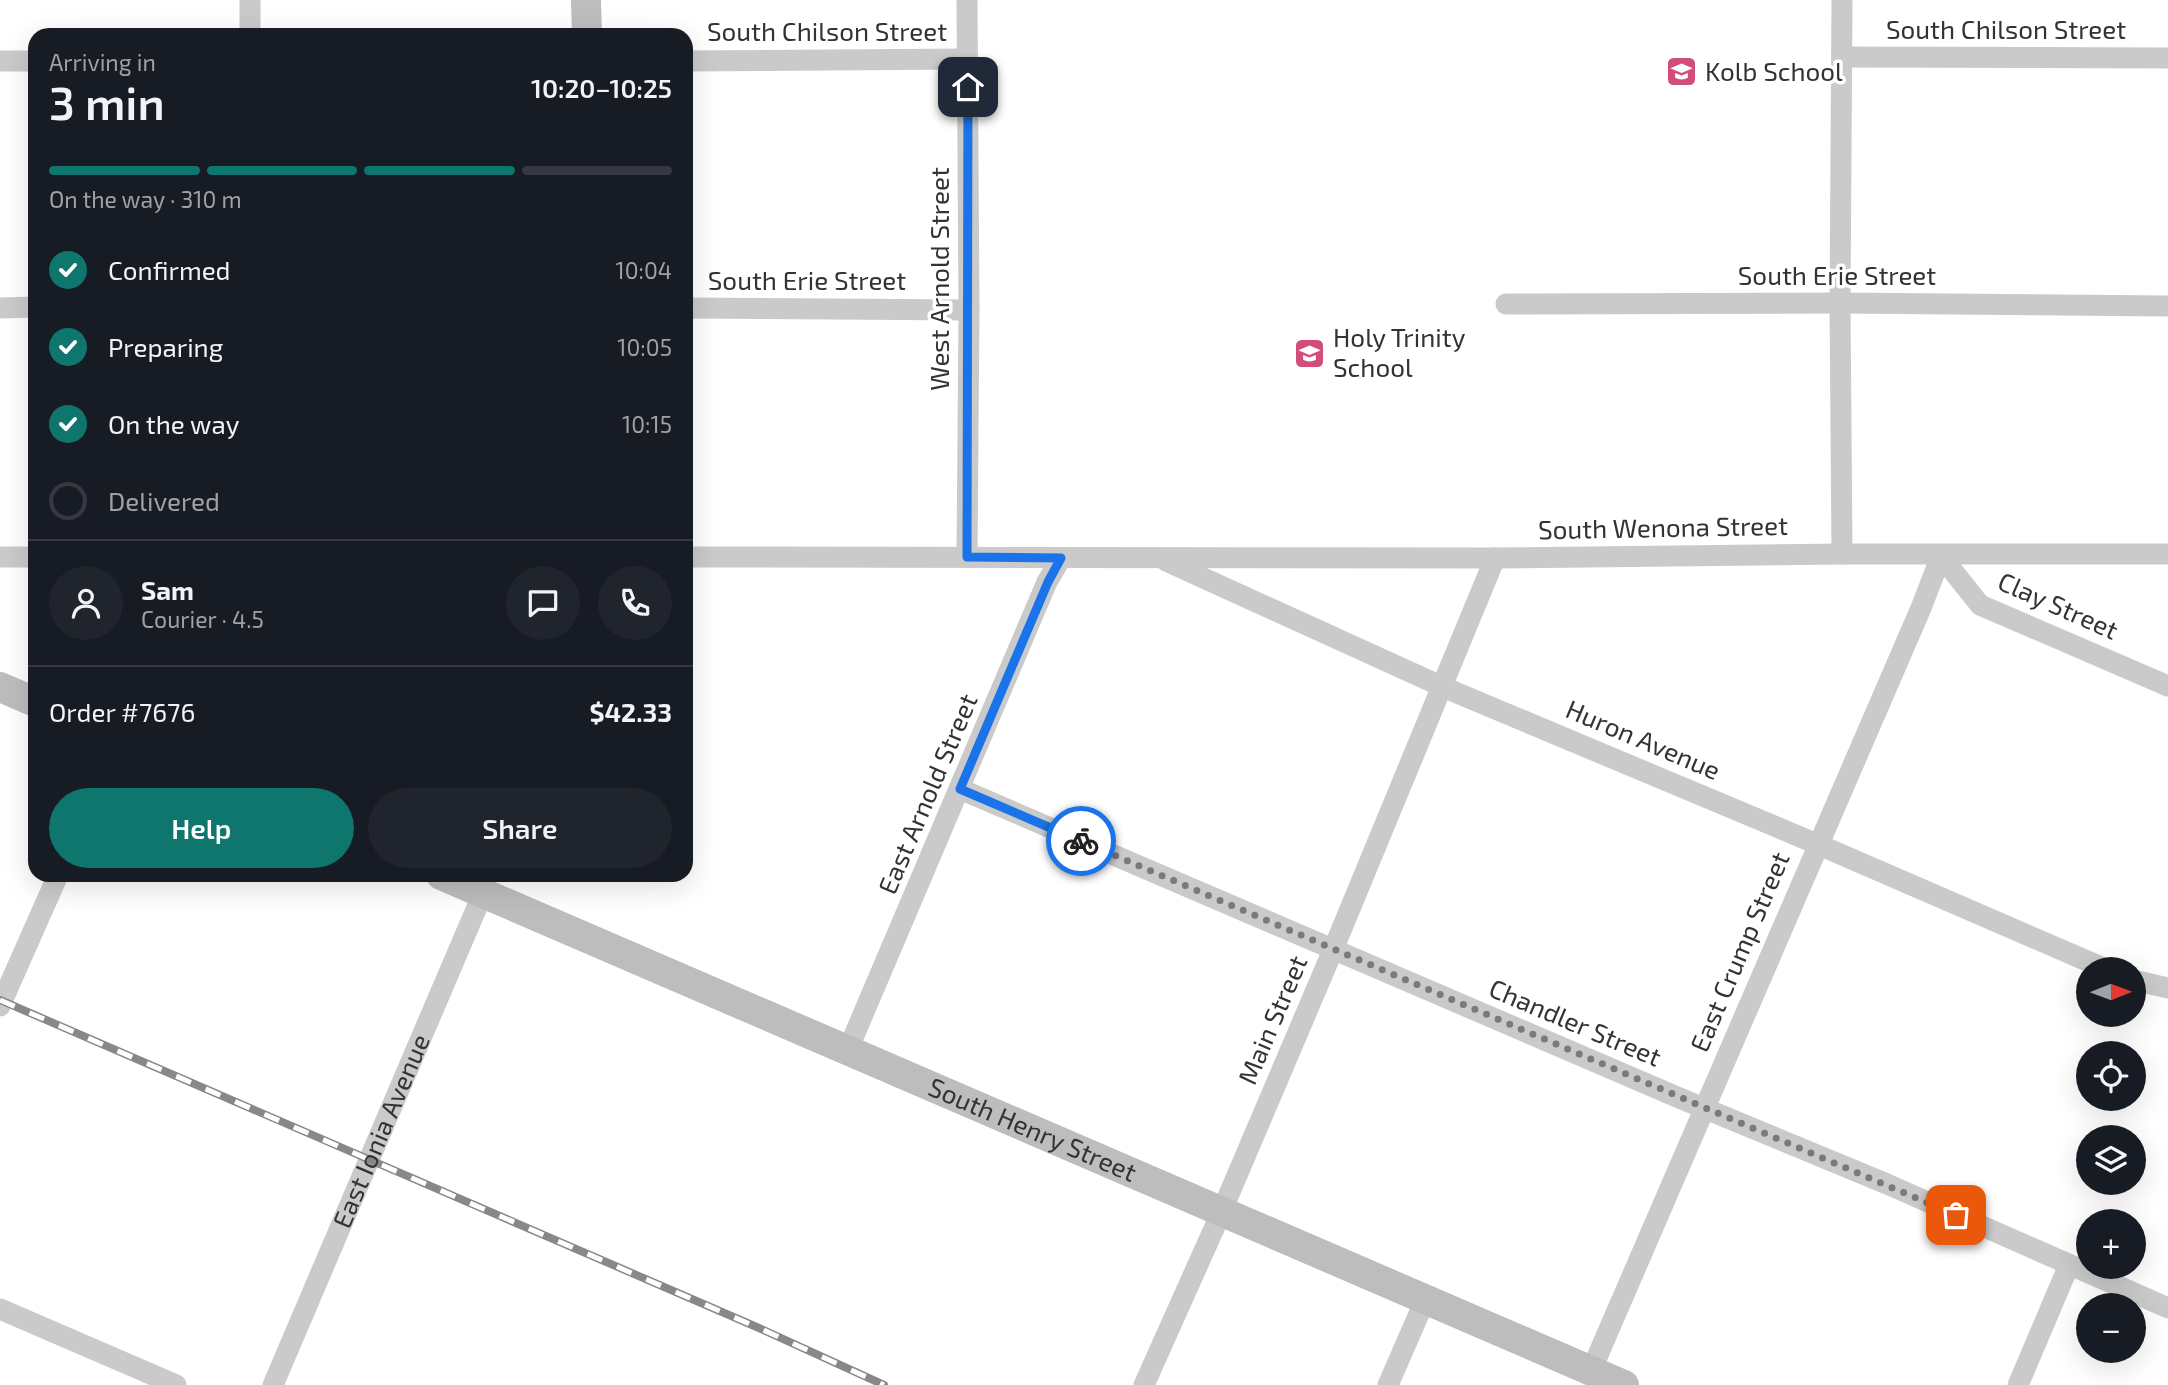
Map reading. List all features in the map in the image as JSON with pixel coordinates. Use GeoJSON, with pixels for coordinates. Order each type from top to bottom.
{"type":"FeatureCollection","features":[{"type":"Feature","properties":{"kind":"street"},"geometry":{"type":"LineString","coordinates":[[250,0],[250,28]]}},
{"type":"Feature","properties":{"kind":"street"},"geometry":{"type":"LineString","coordinates":[[586,0],[587,28]]}},
{"type":"Feature","properties":{"kind":"street","name":"West Arnold Street"},"geometry":{"type":"LineString","coordinates":[[967,0],[967,557]]}},
{"type":"Feature","properties":{"kind":"street"},"geometry":{"type":"LineString","coordinates":[[1842,0],[1842,554]]}},
{"type":"Feature","properties":{"kind":"street","name":"South Chilson Street"},"geometry":{"type":"LineString","coordinates":[[1843,57],[2168,58]]}},
{"type":"Feature","properties":{"kind":"street","name":"South Chilson Street"},"geometry":{"type":"LineString","coordinates":[[693,61],[967,59]]}},
{"type":"Feature","properties":{"kind":"street"},"geometry":{"type":"LineString","coordinates":[[0,61],[28,61]]}},
{"type":"Feature","properties":{"kind":"street","name":"South Erie Street"},"geometry":{"type":"LineString","coordinates":[[1506,304],[2168,306]]}},
{"type":"Feature","properties":{"kind":"street"},"geometry":{"type":"LineString","coordinates":[[0,307],[28,307]]}},
{"type":"Feature","properties":{"kind":"street","name":"South Erie Street"},"geometry":{"type":"LineString","coordinates":[[693,308],[969,310]]}},
{"type":"Feature","properties":{"kind":"street","name":"South Wenona Street"},"geometry":{"type":"LineString","coordinates":[[1061,558],[2168,554]]}},
{"type":"Feature","properties":{"kind":"street"},"geometry":{"type":"LineString","coordinates":[[693,556],[1061,558]]}},
{"type":"Feature","properties":{"kind":"street","name":"Clay Street"},"geometry":{"type":"LineString","coordinates":[[1941,556],[1980,605],[2168,686]]}},
{"type":"Feature","properties":{"kind":"street","name":"East Crump Street"},"geometry":{"type":"LineString","coordinates":[[1591,1371],[1941,556]]}},
{"type":"Feature","properties":{"kind":"street"},"geometry":{"type":"LineString","coordinates":[[0,558],[28,557]]}},
{"type":"Feature","properties":{"kind":"street","name":"Huron Avenue"},"geometry":{"type":"LineString","coordinates":[[1158,557],[1443,687],[2078,957]]}},
{"type":"Feature","properties":{"kind":"street","name":"East Arnold Street"},"geometry":{"type":"LineString","coordinates":[[847,1052],[1048,582],[1061,558]]}},
{"type":"Feature","properties":{"kind":"street","name":"Main Street"},"geometry":{"type":"LineString","coordinates":[[1144,1385],[1334,950],[1494,558]]}},
{"type":"Feature","properties":{"kind":"street"},"geometry":{"type":"LineString","coordinates":[[0,687],[28,699]]}},
{"type":"Feature","properties":{"kind":"street","name":"Chandler Street"},"geometry":{"type":"LineString","coordinates":[[960,789],[1703,1108],[1888,1184],[2168,1308]]}},
{"type":"Feature","properties":{"kind":"street"},"geometry":{"type":"LineString","coordinates":[[0,1006],[55,882]]}},
{"type":"Feature","properties":{"kind":"street","name":"South Henry Street"},"geometry":{"type":"LineString","coordinates":[[487,884],[847,1052],[1624,1385]]}},
{"type":"Feature","properties":{"kind":"street","name":"East Ionia Avenue"},"geometry":{"type":"LineString","coordinates":[[273,1385],[487,884]]}},
{"type":"Feature","properties":{"kind":"street"},"geometry":{"type":"LineString","coordinates":[[2146,984],[2168,988]]}},
{"type":"Feature","properties":{"kind":"street"},"geometry":{"type":"LineString","coordinates":[[2018,1385],[2069,1265]]}},
{"type":"Feature","properties":{"kind":"street"},"geometry":{"type":"LineString","coordinates":[[1388,1385],[1425,1300]]}},
{"type":"Feature","properties":{"kind":"street"},"geometry":{"type":"LineString","coordinates":[[0,1309],[176,1385]]}},
{"type":"Feature","properties":{"kind":"railway"},"geometry":{"type":"LineString","coordinates":[[0,1000],[759,1328],[884,1385]]}},
{"type":"Feature","properties":{"kind":"way so far"},"geometry":{"type":"LineString","coordinates":[[1081,841],[1956,1215]]}},
{"type":"Feature","properties":{"kind":"place","name":"Kolb School"},"geometry":{"type":"Point","coordinates":[1682,72]}},
{"type":"Feature","properties":{"kind":"place","name":"Holy Trinity School"},"geometry":{"type":"Point","coordinates":[1310,353]}},
{"type":"Feature","properties":{"kind":"route"},"geometry":{"type":"LineString","coordinates":[[968,87],[967,557],[1061,558],[1048,582],[960,789],[1081,841]]}}]}
